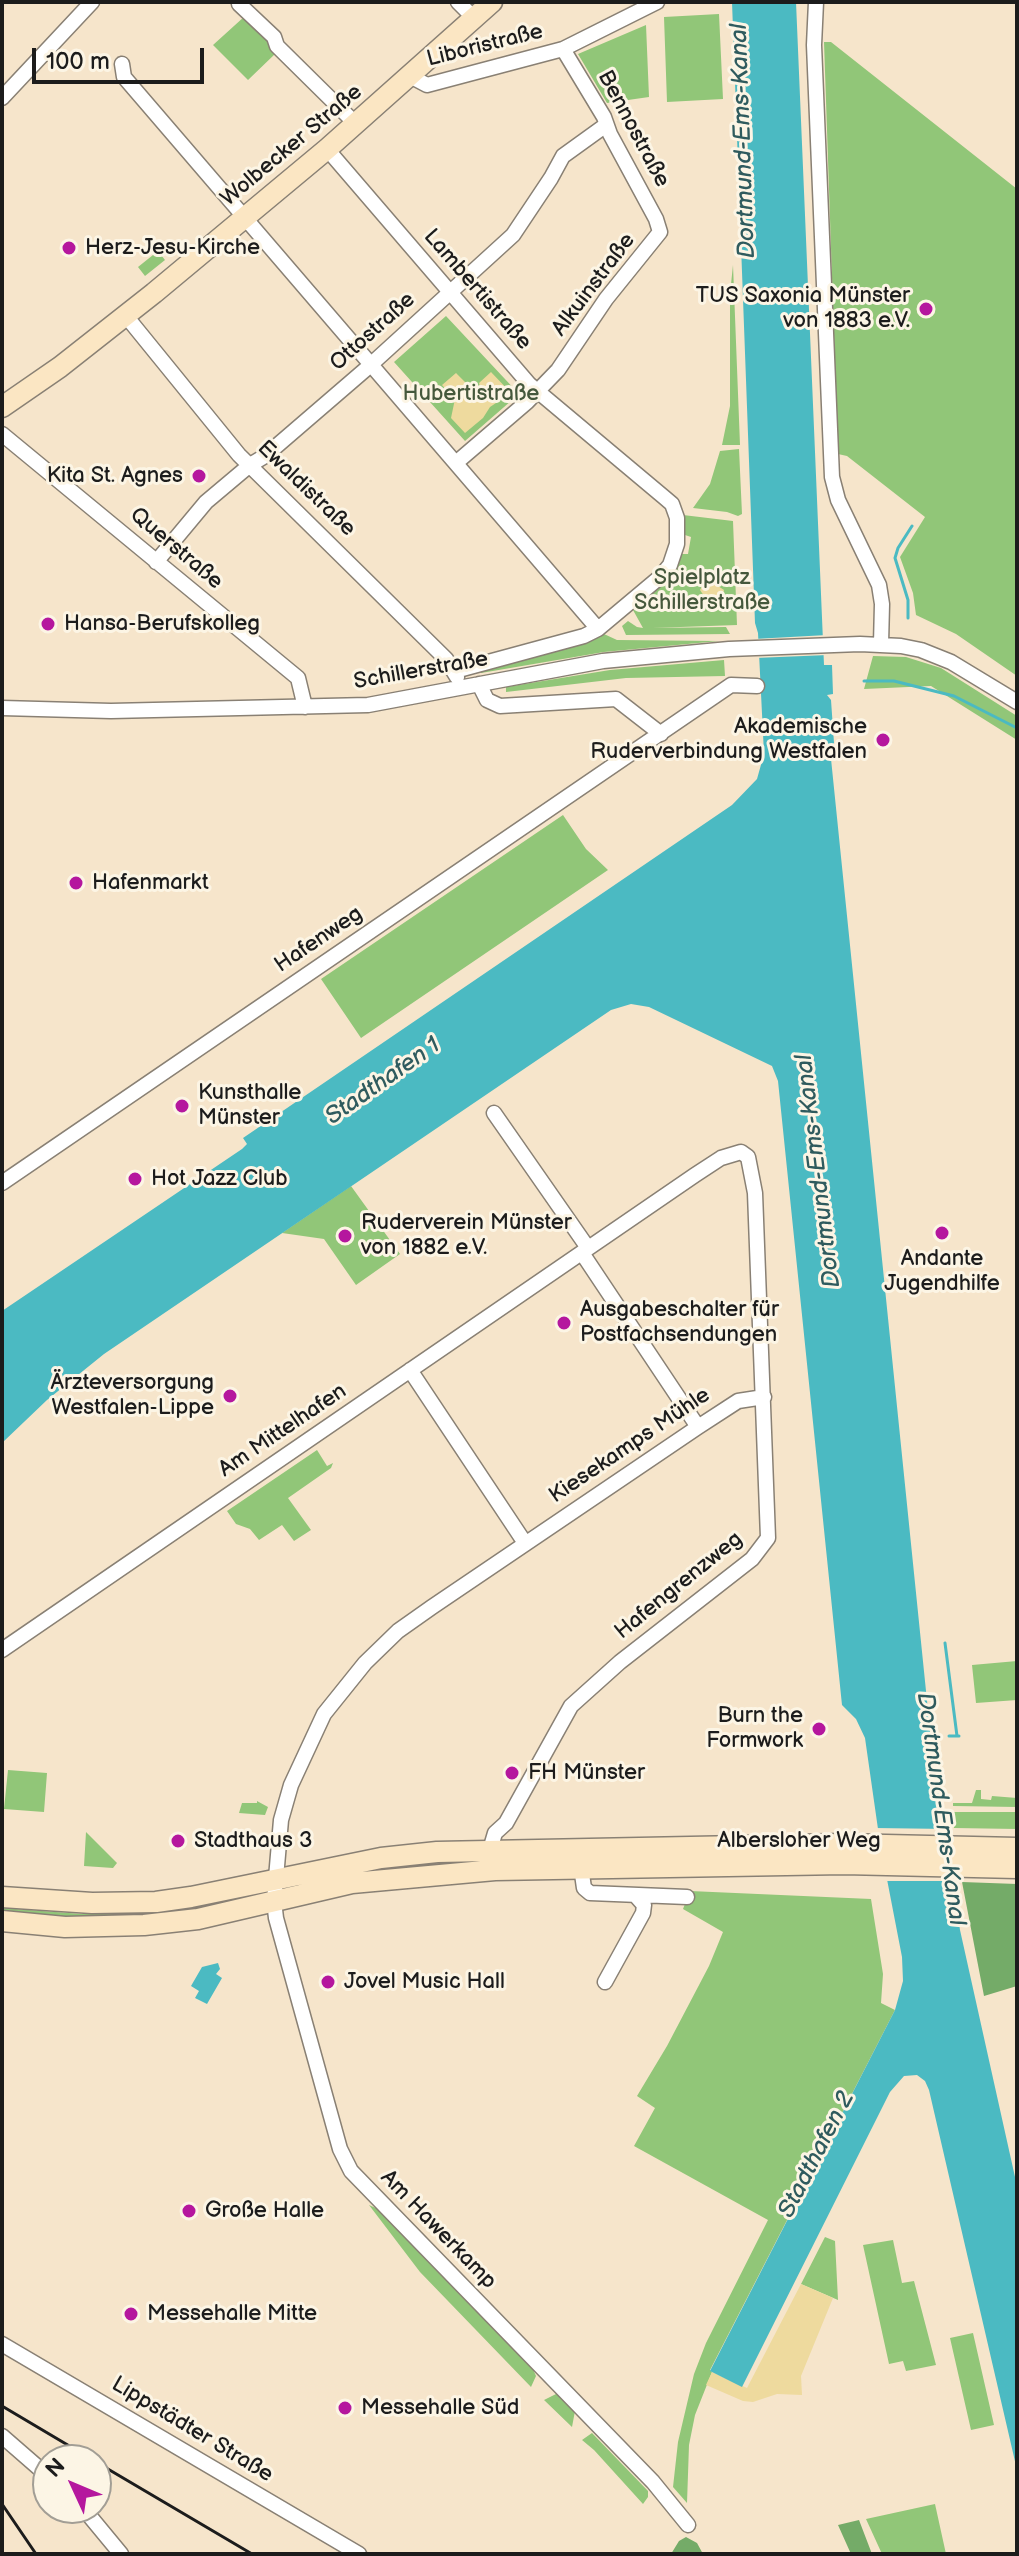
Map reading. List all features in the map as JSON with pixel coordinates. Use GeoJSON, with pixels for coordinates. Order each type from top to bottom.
{"type":"FeatureCollection","features":[{"type":"Feature","properties":{"kind":"main road","name":"Wolbecker Straße"},"geometry":{"type":"LineString","coordinates":[[2,407],[126,316],[245,218],[492,2]]}},
{"type":"Feature","properties":{"kind":"main road","name":"Albersloher Weg"},"geometry":{"type":"LineString","coordinates":[[2,1897],[92,1903],[156,1902],[381,1858],[493,1851],[581,1857],[972,1856],[1017,1848]]}},
{"type":"Feature","properties":{"kind":"main road","name":"Albersloher Weg"},"geometry":{"type":"LineString","coordinates":[[2,1921],[106,1928],[198,1919],[493,1851]]}},
{"type":"Feature","properties":{"kind":"main road","name":"Albersloher Weg"},"geometry":{"type":"LineString","coordinates":[[972,1856],[1017,1868]]}},
{"type":"Feature","properties":{"kind":"street"},"geometry":{"type":"LineString","coordinates":[[2,98],[92,2]]}},
{"type":"Feature","properties":{"kind":"street"},"geometry":{"type":"LineString","coordinates":[[458,2],[474,18]]}},
{"type":"Feature","properties":{"kind":"street","name":"Liboristraße"},"geometry":{"type":"LineString","coordinates":[[410,76],[427,85],[563,49],[657,2]]}},
{"type":"Feature","properties":{"kind":"street"},"geometry":{"type":"LineString","coordinates":[[816,2],[814,45],[832,477],[838,500],[879,585],[881,644]]}},
{"type":"Feature","properties":{"kind":"street"},"geometry":{"type":"LineString","coordinates":[[239,4],[356,124]]}},
{"type":"Feature","properties":{"kind":"street","name":"Bennostraße"},"geometry":{"type":"LineString","coordinates":[[563,49],[597,104],[660,232]]}},
{"type":"Feature","properties":{"kind":"street"},"geometry":{"type":"LineString","coordinates":[[122,64],[124,77],[598,629]]}},
{"type":"Feature","properties":{"kind":"street","name":"Ottostraße"},"geometry":{"type":"LineString","coordinates":[[156,562],[206,502],[265,456],[371,364],[516,231],[563,156],[606,125]]}},
{"type":"Feature","properties":{"kind":"street","name":"Lambertistraße"},"geometry":{"type":"LineString","coordinates":[[327,149],[538,392],[640,475],[672,504],[676,513]]}},
{"type":"Feature","properties":{"kind":"street","name":"Alkuinstraße"},"geometry":{"type":"LineString","coordinates":[[457,462],[538,392],[558,370],[606,299],[660,232]]}},
{"type":"Feature","properties":{"kind":"street","name":"Ewaldistraße"},"geometry":{"type":"LineString","coordinates":[[126,316],[231,446],[446,659],[455,671],[460,687]]}},
{"type":"Feature","properties":{"kind":"street","name":"Querstraße"},"geometry":{"type":"LineString","coordinates":[[2,434],[298,678],[305,707]]}},
{"type":"Feature","properties":{"kind":"street","name":"Schillerstraße"},"geometry":{"type":"LineString","coordinates":[[455,671],[584,636],[598,629],[670,565],[679,535],[676,513]]}},
{"type":"Feature","properties":{"kind":"street","name":"Schillerstraße"},"geometry":{"type":"LineString","coordinates":[[2,708],[104,711],[396,702],[603,661],[742,649],[881,644],[921,650],[951,662],[1017,702]]}},
{"type":"Feature","properties":{"kind":"street"},"geometry":{"type":"LineString","coordinates":[[479,684],[487,700],[500,706],[616,699],[661,734]]}},
{"type":"Feature","properties":{"kind":"street","name":"Hafenweg"},"geometry":{"type":"LineString","coordinates":[[2,1183],[731,685],[757,686]]}},
{"type":"Feature","properties":{"kind":"street"},"geometry":{"type":"LineString","coordinates":[[494,1113],[698,1427]]}},
{"type":"Feature","properties":{"kind":"street","name":"Am Mittelhafen"},"geometry":{"type":"LineString","coordinates":[[2,1650],[708,1166],[731,1153],[741,1152]]}},
{"type":"Feature","properties":{"kind":"street","name":"Hafengrenzweg"},"geometry":{"type":"LineString","coordinates":[[493,1851],[571,1706],[583,1693],[752,1559],[768,1538],[755,1193],[748,1157],[741,1152]]}},
{"type":"Feature","properties":{"kind":"street"},"geometry":{"type":"LineString","coordinates":[[410,1370],[525,1543]]}},
{"type":"Feature","properties":{"kind":"street","name":"Kiesekamps Mühle"},"geometry":{"type":"LineString","coordinates":[[276,1879],[281,1820],[291,1785],[324,1714],[340,1692],[398,1631],[738,1401],[764,1397]]}},
{"type":"Feature","properties":{"kind":"street"},"geometry":{"type":"LineString","coordinates":[[581,1857],[584,1888],[590,1893],[687,1897]]}},
{"type":"Feature","properties":{"kind":"street"},"geometry":{"type":"LineString","coordinates":[[274,1901],[276,1879]]}},
{"type":"Feature","properties":{"kind":"street"},"geometry":{"type":"LineString","coordinates":[[605,1982],[643,1913],[644,1905],[636,1896]]}},
{"type":"Feature","properties":{"kind":"street","name":"Am Hawerkamp"},"geometry":{"type":"LineString","coordinates":[[274,1901],[276,1918],[337,2137],[351,2171],[653,2482],[688,2525]]}},
{"type":"Feature","properties":{"kind":"street","name":"Lippstädter Straße"},"geometry":{"type":"LineString","coordinates":[[2,2344],[359,2554]]}},
{"type":"Feature","properties":{"kind":"street"},"geometry":{"type":"LineString","coordinates":[[2,2436],[32,2462]]}},
{"type":"Feature","properties":{"kind":"street"},"geometry":{"type":"LineString","coordinates":[[96,2524],[121,2554]]}},
{"type":"Feature","properties":{"kind":"green space"},"geometry":{"type":"Polygon","coordinates":[[[719,14],[723,99],[667,102],[664,17],[719,14]]]}},
{"type":"Feature","properties":{"kind":"green space"},"geometry":{"type":"Polygon","coordinates":[[[245,16],[262,32],[275,54],[248,80],[213,45],[245,16]]]}},
{"type":"Feature","properties":{"kind":"green space"},"geometry":{"type":"Polygon","coordinates":[[[646,25],[649,97],[607,103],[578,54],[646,25]]]}},
{"type":"Feature","properties":{"kind":"green space","name":"TUS Saxonia Münster von 1883 e.V."},"geometry":{"type":"Polygon","coordinates":[[[824,42],[831,42],[1017,189],[1017,676],[956,634],[916,615],[913,593],[900,557],[925,517],[847,456],[838,454],[824,42]]]}},
{"type":"Feature","properties":{"kind":"green space"},"geometry":{"type":"Polygon","coordinates":[[[158,251],[165,260],[145,276],[138,267],[158,251]]]}},
{"type":"Feature","properties":{"kind":"green space"},"geometry":{"type":"Polygon","coordinates":[[[733,265],[740,445],[722,445],[730,406],[733,265]]]}},
{"type":"Feature","properties":{"kind":"green space","name":"Hubertistraße"},"geometry":{"type":"Polygon","coordinates":[[[446,316],[519,394],[465,441],[394,362],[446,316]]]}},
{"type":"Feature","properties":{"kind":"green space"},"geometry":{"type":"Polygon","coordinates":[[[739,449],[742,514],[738,516],[693,508],[710,484],[720,451],[739,449]]]}},
{"type":"Feature","properties":{"kind":"green space","name":"Spielplatz Schillerstraße"},"geometry":{"type":"Polygon","coordinates":[[[683,515],[733,521],[737,625],[652,628],[726,627],[730,634],[626,635],[622,626],[628,621],[643,628],[633,610],[667,580],[682,554],[688,554],[691,537],[685,535],[683,515]]]}},
{"type":"Feature","properties":{"kind":"green space"},"geometry":{"type":"Polygon","coordinates":[[[604,634],[617,640],[719,641],[604,652],[481,673],[576,646],[604,634]]]}},
{"type":"Feature","properties":{"kind":"green space"},"geometry":{"type":"Polygon","coordinates":[[[873,656],[906,657],[941,668],[1017,716],[1017,740],[931,686],[864,689],[873,656]]]}},
{"type":"Feature","properties":{"kind":"green space"},"geometry":{"type":"Polygon","coordinates":[[[724,660],[725,676],[626,678],[506,692],[506,687],[610,670],[724,660]]]}},
{"type":"Feature","properties":{"kind":"green space"},"geometry":{"type":"Polygon","coordinates":[[[563,815],[586,849],[608,870],[361,1038],[321,979],[563,815]]]}},
{"type":"Feature","properties":{"kind":"green space","name":"Ruderverein Münster von 1882 e.V."},"geometry":{"type":"Polygon","coordinates":[[[351,1186],[400,1254],[356,1285],[324,1239],[282,1233],[351,1186]]]}},
{"type":"Feature","properties":{"kind":"green space"},"geometry":{"type":"Polygon","coordinates":[[[317,1450],[327,1466],[333,1463],[331,1468],[288,1498],[311,1530],[294,1541],[282,1525],[259,1540],[250,1529],[236,1524],[227,1511],[317,1450]]]}},
{"type":"Feature","properties":{"kind":"green space"},"geometry":{"type":"Polygon","coordinates":[[[1017,1661],[1017,1700],[976,1703],[972,1665],[1017,1661]]]}},
{"type":"Feature","properties":{"kind":"green space"},"geometry":{"type":"Polygon","coordinates":[[[8,1770],[47,1773],[44,1812],[4,1809],[8,1770]]]}},
{"type":"Feature","properties":{"kind":"green space"},"geometry":{"type":"Polygon","coordinates":[[[976,1790],[981,1790],[981,1799],[991,1800],[992,1796],[1017,1798],[1017,1807],[953,1806],[953,1803],[972,1803],[976,1790]]]}},
{"type":"Feature","properties":{"kind":"green space"},"geometry":{"type":"Polygon","coordinates":[[[257,1801],[268,1807],[265,1815],[239,1813],[242,1803],[257,1801]]]}},
{"type":"Feature","properties":{"kind":"green space"},"geometry":{"type":"Polygon","coordinates":[[[954,1812],[1017,1812],[1017,1829],[954,1828],[954,1812]]]}},
{"type":"Feature","properties":{"kind":"green space"},"geometry":{"type":"Polygon","coordinates":[[[86,1832],[117,1863],[113,1868],[84,1866],[86,1832]]]}},
{"type":"Feature","properties":{"kind":"green space"},"geometry":{"type":"Polygon","coordinates":[[[962,1882],[1017,1884],[1017,1986],[984,1996],[962,1882]]]}},
{"type":"Feature","properties":{"kind":"green space"},"geometry":{"type":"Polygon","coordinates":[[[690,1891],[871,1899],[883,1974],[881,2003],[895,2010],[710,2370],[712,2372],[695,2415],[689,2445],[687,2503],[673,2487],[678,2442],[694,2374],[706,2343],[768,2220],[634,2146],[655,2108],[637,2096],[709,1966],[723,1932],[683,1909],[690,1891]]]}},
{"type":"Feature","properties":{"kind":"green space"},"geometry":{"type":"Polygon","coordinates":[[[235,1894],[237,1899],[208,1905],[83,1919],[2,1914],[2,1908],[82,1914],[235,1894]]]}},
{"type":"Feature","properties":{"kind":"green space"},"geometry":{"type":"Polygon","coordinates":[[[369,2205],[380,2210],[532,2367],[536,2376],[531,2387],[420,2272],[369,2205]]]}},
{"type":"Feature","properties":{"kind":"green space"},"geometry":{"type":"Polygon","coordinates":[[[825,2237],[835,2241],[838,2300],[801,2284],[825,2237]]]}},
{"type":"Feature","properties":{"kind":"green space"},"geometry":{"type":"Polygon","coordinates":[[[893,2240],[902,2283],[914,2281],[936,2365],[906,2371],[903,2361],[889,2364],[863,2245],[893,2240]]]}},
{"type":"Feature","properties":{"kind":"green space"},"geometry":{"type":"Polygon","coordinates":[[[973,2333],[994,2425],[971,2430],[950,2338],[973,2333]]]}},
{"type":"Feature","properties":{"kind":"green space"},"geometry":{"type":"Polygon","coordinates":[[[558,2393],[575,2411],[572,2427],[544,2400],[558,2393]]]}},
{"type":"Feature","properties":{"kind":"green space"},"geometry":{"type":"Polygon","coordinates":[[[592,2433],[648,2491],[643,2504],[582,2440],[592,2433]]]}},
{"type":"Feature","properties":{"kind":"green space"},"geometry":{"type":"Polygon","coordinates":[[[935,2504],[946,2554],[882,2554],[866,2519],[935,2504]]]}},
{"type":"Feature","properties":{"kind":"green space"},"geometry":{"type":"Polygon","coordinates":[[[859,2520],[872,2554],[851,2554],[838,2525],[859,2520]]]}},
{"type":"Feature","properties":{"kind":"green space"},"geometry":{"type":"Polygon","coordinates":[[[686,2537],[697,2543],[703,2554],[671,2554],[679,2541],[686,2537]]]}},
{"type":"Feature","properties":{"kind":"sand"},"geometry":{"type":"Polygon","coordinates":[[[491,372],[511,393],[490,407],[483,418],[465,433],[451,418],[455,399],[442,385],[456,373],[469,386],[464,390],[466,395],[481,400],[479,383],[491,372]]]}},
{"type":"Feature","properties":{"kind":"sand"},"geometry":{"type":"Polygon","coordinates":[[[711,575],[719,576],[718,586],[724,590],[722,596],[714,599],[704,596],[700,590],[711,575]]]}},
{"type":"Feature","properties":{"kind":"sand"},"geometry":{"type":"Polygon","coordinates":[[[801,2284],[833,2298],[801,2376],[802,2395],[777,2394],[753,2402],[743,2401],[706,2385],[712,2372],[747,2388],[801,2284]]]}},
{"type":"Feature","properties":{"kind":"water"},"geometry":{"type":"Polygon","coordinates":[[[732,2],[796,2],[824,665],[832,665],[833,694],[827,695],[831,700],[834,743],[830,749],[931,1740],[960,1930],[1017,2186],[1017,2470],[929,2090],[925,2081],[917,2075],[904,2076],[890,2092],[742,2387],[710,2371],[895,2010],[903,1981],[902,1957],[880,1843],[865,1738],[856,1719],[842,1705],[778,1081],[772,1066],[649,1007],[631,1004],[611,1010],[104,1354],[47,1400],[2,1443],[2,1311],[242,1149],[247,1144],[243,1138],[732,805],[757,779],[764,754],[755,623],[732,2]]]}},
{"type":"Feature","properties":{"kind":"water"},"geometry":{"type":"Polygon","coordinates":[[[218,1963],[220,1969],[216,1974],[222,1978],[207,2004],[195,1998],[199,1991],[191,1986],[202,1967],[218,1963]]]}},
{"type":"Feature","properties":{"kind":"pier"},"geometry":{"type":"Polygon","coordinates":[[[827,635],[828,655],[755,658],[754,639],[827,635]]]}},
{"type":"Feature","properties":{"kind":"pier"},"geometry":{"type":"Polygon","coordinates":[[[874,1828],[949,1829],[957,1881],[884,1881],[874,1828]]]}},
{"type":"Feature","properties":{"kind":"waterway"},"geometry":{"type":"LineString","coordinates":[[908,618],[908,600],[895,558],[912,526]]}},
{"type":"Feature","properties":{"kind":"waterway"},"geometry":{"type":"LineString","coordinates":[[864,681],[894,681],[954,696],[1017,728]]}},
{"type":"Feature","properties":{"kind":"waterway"},"geometry":{"type":"LineString","coordinates":[[945,1643],[957,1736]]}},
{"type":"Feature","properties":{"kind":"waterway","name":"Dortmund-Ems-Kanal"},"geometry":{"type":"LineString","coordinates":[[949,1736],[959,1736]]}},
{"type":"Feature","properties":{"kind":"railway"},"geometry":{"type":"LineString","coordinates":[[2,2406],[66,2444]]}},
{"type":"Feature","properties":{"kind":"railway"},"geometry":{"type":"LineString","coordinates":[[112,2471],[252,2554]]}},
{"type":"Feature","properties":{"kind":"railway"},"geometry":{"type":"LineString","coordinates":[[2,2504],[36,2554]]}},
{"type":"Feature","properties":{"kind":"place","name":"Herz-Jesu-Kirche"},"geometry":{"type":"Point","coordinates":[69,248]}},
{"type":"Feature","properties":{"kind":"place","name":"TUS Saxonia Münster von 1883 e.V."},"geometry":{"type":"Point","coordinates":[926,309]}},
{"type":"Feature","properties":{"kind":"place","name":"Kita St. Agnes"},"geometry":{"type":"Point","coordinates":[199,476]}},
{"type":"Feature","properties":{"kind":"place","name":"Hansa-Berufskolleg"},"geometry":{"type":"Point","coordinates":[48,624]}},
{"type":"Feature","properties":{"kind":"place","name":"Akademische Ruderverbindung Westfalen"},"geometry":{"type":"Point","coordinates":[883,740]}},
{"type":"Feature","properties":{"kind":"place","name":"Hafenmarkt"},"geometry":{"type":"Point","coordinates":[76,883]}},
{"type":"Feature","properties":{"kind":"place","name":"Kunsthalle Münster"},"geometry":{"type":"Point","coordinates":[182,1106]}},
{"type":"Feature","properties":{"kind":"place","name":"Hot Jazz Club"},"geometry":{"type":"Point","coordinates":[135,1179]}},
{"type":"Feature","properties":{"kind":"place","name":"Andante Jugendhilfe"},"geometry":{"type":"Point","coordinates":[942,1233]}},
{"type":"Feature","properties":{"kind":"place","name":"Ruderverein Münster von 1882 e.V."},"geometry":{"type":"Point","coordinates":[345,1236]}},
{"type":"Feature","properties":{"kind":"place","name":"Ausgabeschalter für Postfachsendungen"},"geometry":{"type":"Point","coordinates":[564,1323]}},
{"type":"Feature","properties":{"kind":"place","name":"Ärzteversorgung Westfalen-Lippe"},"geometry":{"type":"Point","coordinates":[230,1396]}},
{"type":"Feature","properties":{"kind":"place","name":"Burn the Formwork"},"geometry":{"type":"Point","coordinates":[819,1729]}},
{"type":"Feature","properties":{"kind":"place","name":"FH Münster"},"geometry":{"type":"Point","coordinates":[512,1773]}},
{"type":"Feature","properties":{"kind":"place","name":"Stadthaus 3"},"geometry":{"type":"Point","coordinates":[178,1841]}},
{"type":"Feature","properties":{"kind":"place","name":"Jovel Music Hall"},"geometry":{"type":"Point","coordinates":[328,1982]}},
{"type":"Feature","properties":{"kind":"place","name":"Große Halle"},"geometry":{"type":"Point","coordinates":[189,2211]}},
{"type":"Feature","properties":{"kind":"place","name":"Messehalle Mitte"},"geometry":{"type":"Point","coordinates":[131,2314]}},
{"type":"Feature","properties":{"kind":"place","name":"Messehalle Süd"},"geometry":{"type":"Point","coordinates":[345,2408]}},
{"type":"Feature","properties":{"kind":"water label","name":"Stadthafen 1"},"geometry":{"type":"Point","coordinates":[383,1082]}},
{"type":"Feature","properties":{"kind":"water label","name":"Stadthafen 2"},"geometry":{"type":"Point","coordinates":[817,2155]}}]}
